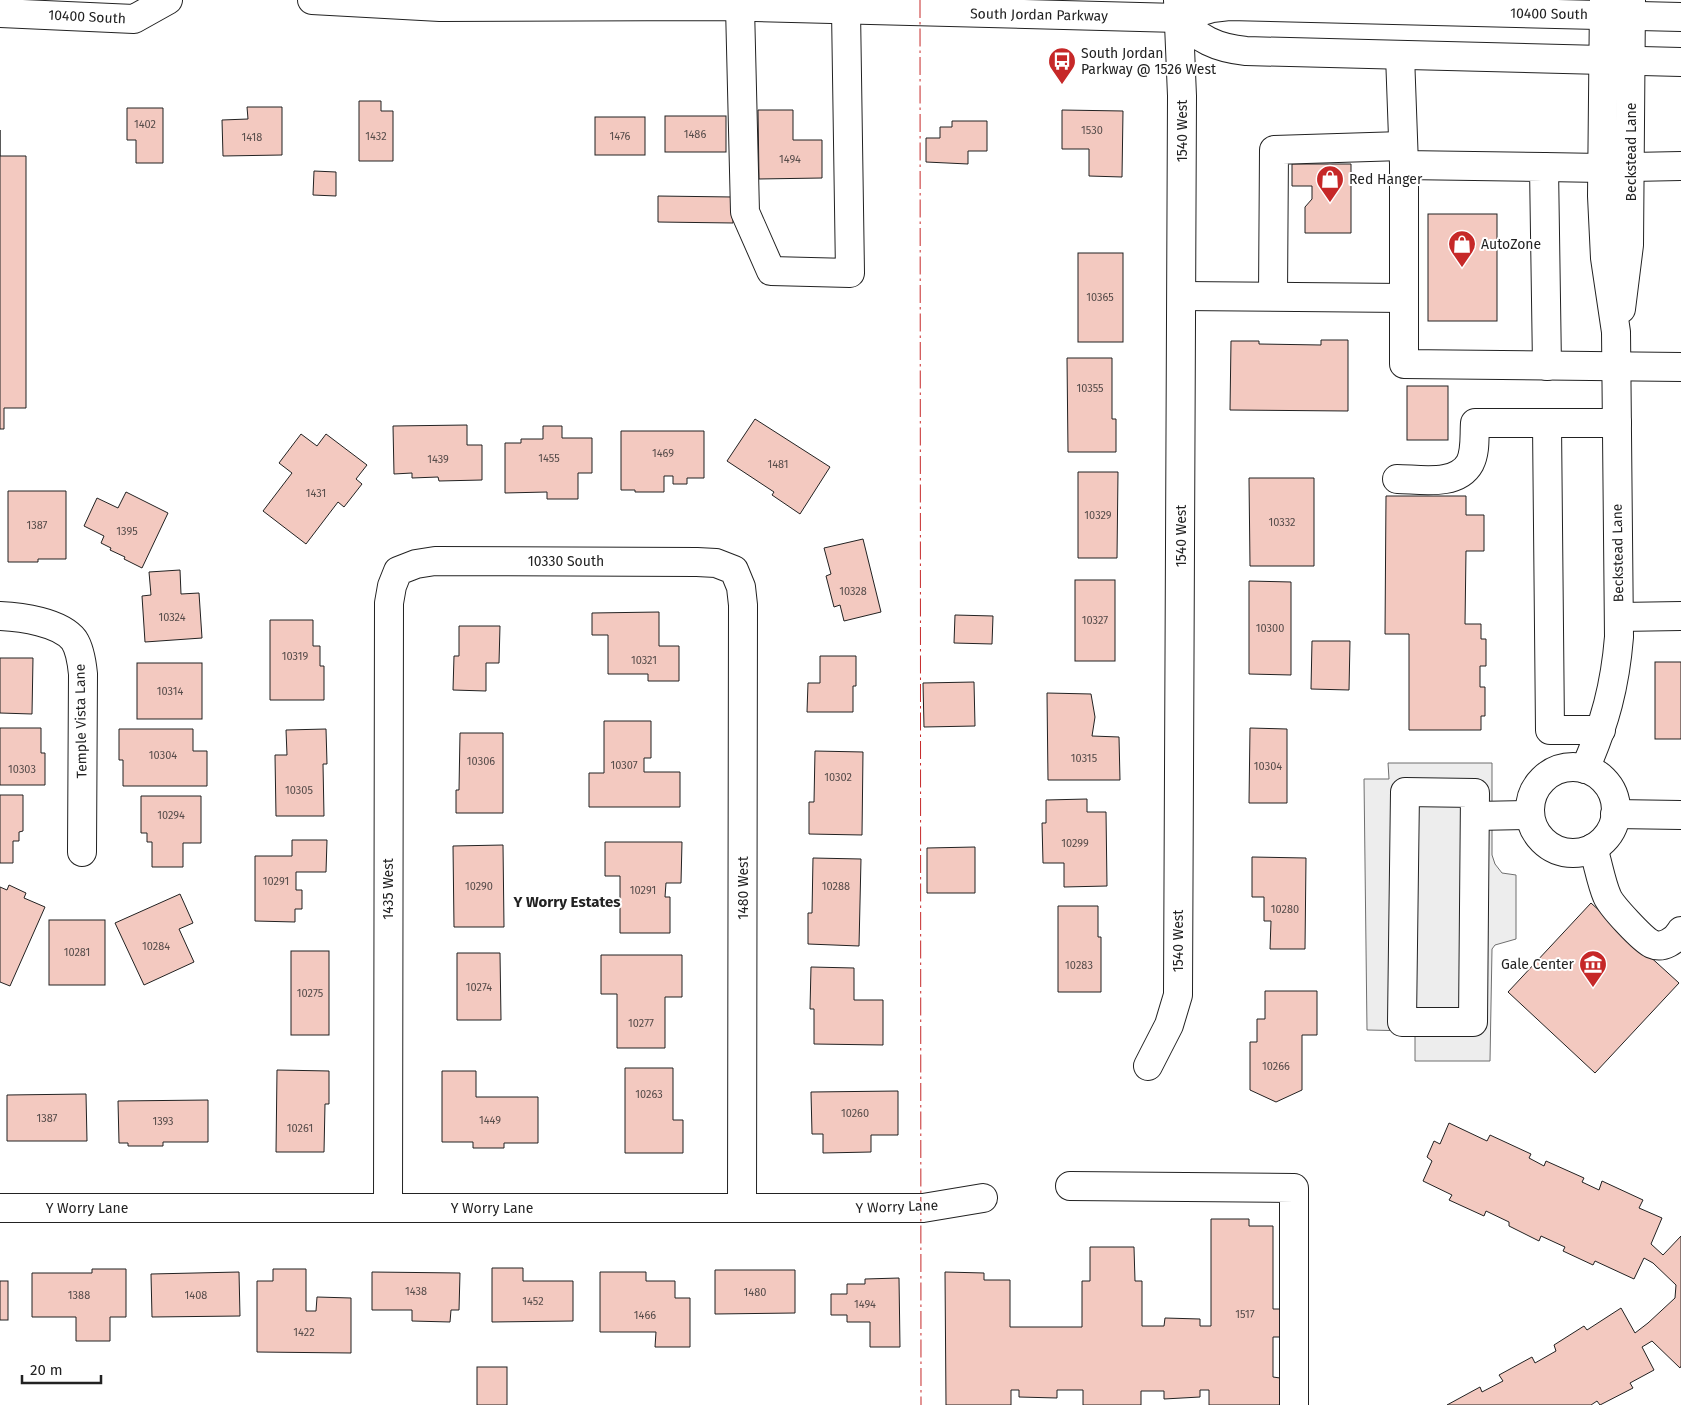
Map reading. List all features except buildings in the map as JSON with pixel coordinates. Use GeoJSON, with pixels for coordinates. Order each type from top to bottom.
{"type":"FeatureCollection","features":[{"type":"Feature","properties":{"kind":"street","name":"10400 South"},"geometry":{"type":"LineString","coordinates":[[0,14],[134,19],[168,0]]}},
{"type":"Feature","properties":{"kind":"street","name":"South Jordan Parkway"},"geometry":{"type":"LineString","coordinates":[[312,0],[440,3],[724,4],[846,10],[874,5],[1178,9]]}},
{"type":"Feature","properties":{"kind":"street"},"geometry":{"type":"LineString","coordinates":[[724,4],[745,212],[771,271],[850,273],[846,10]]}},
{"type":"Feature","properties":{"kind":"street","name":"10400 South"},"geometry":{"type":"LineString","coordinates":[[1178,9],[1229,6],[1631,8],[1681,17]]}},
{"type":"Feature","properties":{"kind":"street","name":"Beckstead Lane"},"geometry":{"type":"LineString","coordinates":[[1585,769],[1601,730],[1611,694],[1616,670],[1619,617],[1616,332],[1605,258],[1603,227],[1604,8]]}},
{"type":"Feature","properties":{"kind":"street","name":"Beckstead Lane"},"geometry":{"type":"LineString","coordinates":[[1616,332],[1625,284],[1629,245],[1631,8]]}},
{"type":"Feature","properties":{"kind":"street"},"geometry":{"type":"LineString","coordinates":[[1178,9],[1199,37],[1228,49],[1681,62]]}},
{"type":"Feature","properties":{"kind":"street","name":"1540 West"},"geometry":{"type":"LineString","coordinates":[[1148,1066],[1169,1025],[1178,995],[1182,96],[1178,9]]}},
{"type":"Feature","properties":{"kind":"street"},"geometry":{"type":"LineString","coordinates":[[1400,55],[1403,155],[1404,364],[1681,367]]}},
{"type":"Feature","properties":{"kind":"street"},"geometry":{"type":"LineString","coordinates":[[1273,296],[1274,150],[1403,155],[1544,167],[1602,168]]}},
{"type":"Feature","properties":{"kind":"street"},"geometry":{"type":"LineString","coordinates":[[1631,167],[1681,166]]}},
{"type":"Feature","properties":{"kind":"street"},"geometry":{"type":"LineString","coordinates":[[1544,167],[1547,366]]}},
{"type":"Feature","properties":{"kind":"street"},"geometry":{"type":"LineString","coordinates":[[1182,296],[1404,298]]}},
{"type":"Feature","properties":{"kind":"street"},"geometry":{"type":"LineString","coordinates":[[1397,479],[1444,480],[1459,475],[1470,463],[1474,451],[1474,423],[1617,423]]}},
{"type":"Feature","properties":{"kind":"street"},"geometry":{"type":"LineString","coordinates":[[1547,424],[1550,730],[1601,730]]}},
{"type":"Feature","properties":{"kind":"street","name":"10330 South"},"geometry":{"type":"LineString","coordinates":[[398,571],[416,564],[435,561],[696,562],[716,563],[734,570]]}},
{"type":"Feature","properties":{"kind":"street","name":"1480 West"},"geometry":{"type":"LineString","coordinates":[[734,570],[741,587],[743,605],[742,1208]]}},
{"type":"Feature","properties":{"kind":"street","name":"1435 West"},"geometry":{"type":"LineString","coordinates":[[388,1208],[389,603],[392,586],[398,571]]}},
{"type":"Feature","properties":{"kind":"street","name":"Temple Vista Lane"},"geometry":{"type":"LineString","coordinates":[[0,616],[36,621],[57,628],[74,640],[80,657],[82,674],[82,852]]}},
{"type":"Feature","properties":{"kind":"street"},"geometry":{"type":"LineString","coordinates":[[1619,617],[1681,616]]}},
{"type":"Feature","properties":{"kind":"street"},"geometry":{"type":"LineString","coordinates":[[1568,767],[1585,769],[1600,776],[1611,789],[1616,805],[1615,814],[1614,822],[1606,837],[1594,848],[1577,853],[1560,851],[1545,844],[1534,831],[1530,815],[1531,798],[1539,783],[1552,772],[1568,767]]}},
{"type":"Feature","properties":{"kind":"street"},"geometry":{"type":"LineString","coordinates":[[1405,792],[1475,793],[1475,816],[1472,1022],[1402,1022],[1405,792]]}},
{"type":"Feature","properties":{"kind":"street"},"geometry":{"type":"LineString","coordinates":[[1615,814],[1681,816]]}},
{"type":"Feature","properties":{"kind":"street"},"geometry":{"type":"LineString","coordinates":[[1475,816],[1530,815]]}},
{"type":"Feature","properties":{"kind":"street"},"geometry":{"type":"LineString","coordinates":[[1594,848],[1607,896],[1619,913],[1641,935],[1651,944],[1658,945],[1672,942],[1681,931]]}},
{"type":"Feature","properties":{"kind":"street"},"geometry":{"type":"LineString","coordinates":[[1070,1186],[1294,1188],[1294,1405]]}},
{"type":"Feature","properties":{"kind":"street","name":"Y Worry Lane"},"geometry":{"type":"LineString","coordinates":[[0,1208],[924,1208],[983,1198]]}},
{"type":"Feature","properties":{"kind":"shaded area"},"geometry":{"type":"Polygon","coordinates":[[[1388,763],[1492,763],[1492,855],[1495,864],[1502,873],[1516,875],[1516,939],[1495,945],[1492,949],[1490,1061],[1415,1061],[1415,1031],[1367,1030],[1364,779],[1389,779],[1388,763]]]}},
{"type":"Feature","properties":{"kind":"power"},"geometry":{"type":"LineString","coordinates":[[920,0],[921,1405]]}},
{"type":"Feature","properties":{"kind":"place","name":"South Jordan Parkway @ 1526 West"},"geometry":{"type":"Point","coordinates":[1062,85]}},
{"type":"Feature","properties":{"kind":"place","name":"Red Hanger"},"geometry":{"type":"Point","coordinates":[1330,203]}},
{"type":"Feature","properties":{"kind":"place","name":"AutoZone"},"geometry":{"type":"Point","coordinates":[1462,268]}},
{"type":"Feature","properties":{"kind":"place","name":"Gale Center"},"geometry":{"type":"Point","coordinates":[1593,988]}},
{"type":"Feature","properties":{"kind":"district","name":"Y Worry Estates"},"geometry":{"type":"Point","coordinates":[567,902]}}]}
